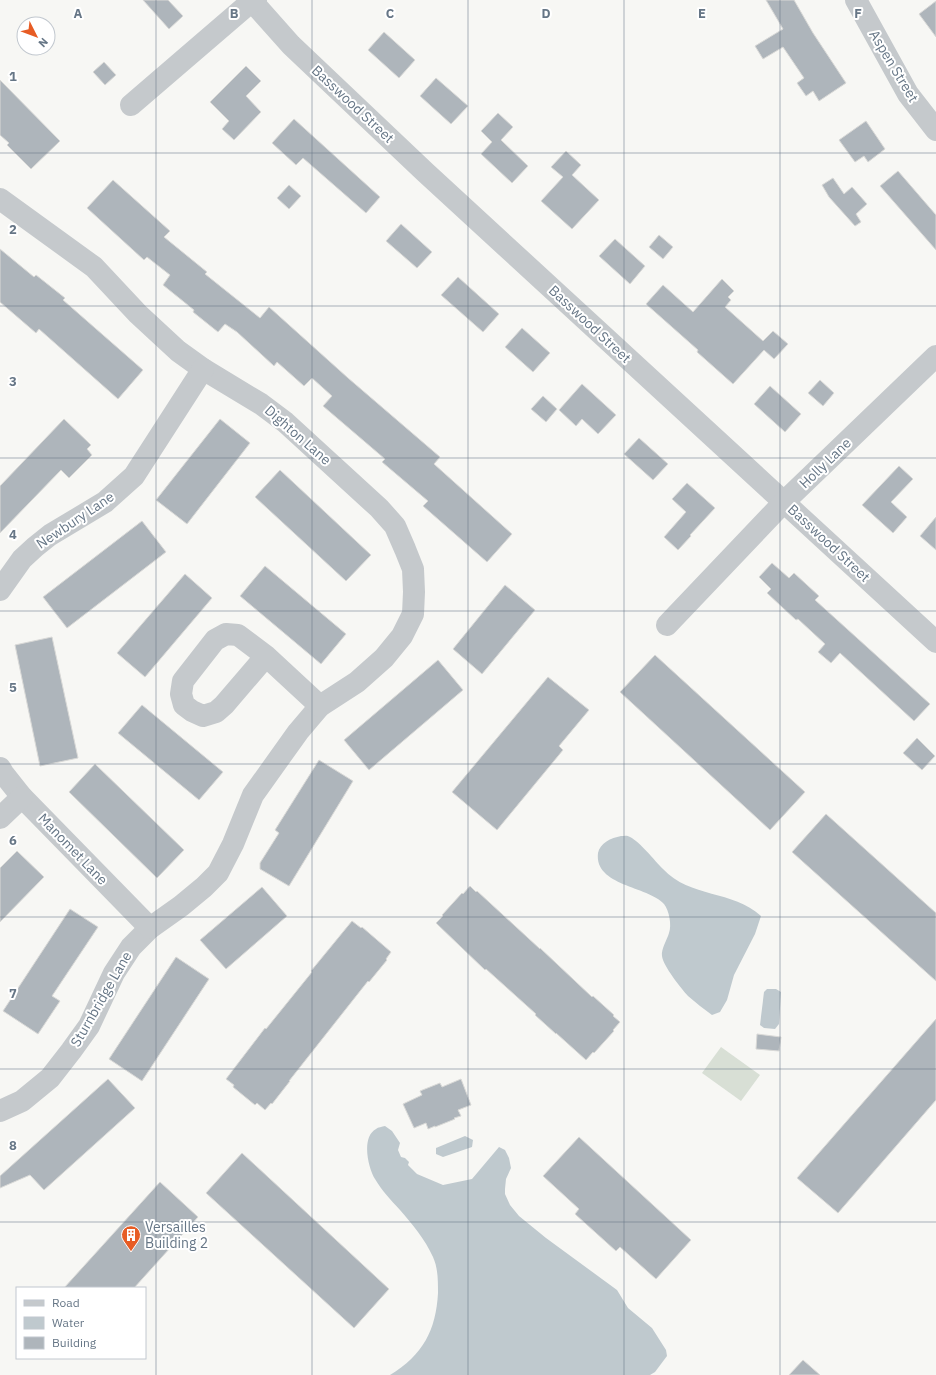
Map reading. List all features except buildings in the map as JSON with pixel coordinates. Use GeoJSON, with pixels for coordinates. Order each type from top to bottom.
{"type":"FeatureCollection","features":[{"type":"Feature","properties":{"kind":"street"},"geometry":{"type":"LineString","coordinates":[[131,105],[253,0]]}},
{"type":"Feature","properties":{"kind":"street","name":"Basswood Street"},"geometry":{"type":"LineString","coordinates":[[253,0],[291,45],[425,172],[936,642]]}},
{"type":"Feature","properties":{"kind":"street","name":"Aspen Street"},"geometry":{"type":"LineString","coordinates":[[856,0],[908,94],[936,130]]}},
{"type":"Feature","properties":{"kind":"street","name":"Dighton Lane"},"geometry":{"type":"LineString","coordinates":[[0,199],[94,267],[138,314],[178,351],[203,369],[261,404],[285,422],[379,508],[395,526],[413,569],[413,614],[402,636],[384,658],[357,682],[320,706]]}},
{"type":"Feature","properties":{"kind":"street","name":"Holly Lane"},"geometry":{"type":"LineString","coordinates":[[667,625],[784,502],[936,356]]}},
{"type":"Feature","properties":{"kind":"street","name":"Newbury Lane"},"geometry":{"type":"LineString","coordinates":[[0,590],[22,559],[35,547],[50,535],[105,502],[134,476],[203,369]]}},
{"type":"Feature","properties":{"kind":"street"},"geometry":{"type":"LineString","coordinates":[[266,656],[320,706]]}},
{"type":"Feature","properties":{"kind":"street","name":"Sturnbridge Lane"},"geometry":{"type":"LineString","coordinates":[[0,1112],[22,1101],[50,1078],[89,1026],[114,973],[131,947],[150,928],[182,906],[218,873],[233,844],[253,795],[298,732],[320,706]]}},
{"type":"Feature","properties":{"kind":"street","name":"Manomet Lane"},"geometry":{"type":"LineString","coordinates":[[0,768],[22,797],[150,928]]}},
{"type":"Feature","properties":{"kind":"street"},"geometry":{"type":"LineString","coordinates":[[0,818],[22,797]]}},
{"type":"Feature","properties":{"kind":"shaded area"},"geometry":{"type":"Polygon","coordinates":[[[721,1047],[760,1075],[741,1101],[702,1073],[721,1047]]]}},
{"type":"Feature","properties":{"kind":"water"},"geometry":{"type":"Polygon","coordinates":[[[628,836],[634,839],[663,869],[686,885],[738,902],[761,916],[755,934],[734,975],[727,1000],[720,1012],[712,1015],[691,999],[669,971],[663,960],[663,947],[669,933],[670,926],[669,914],[664,904],[646,893],[613,879],[604,872],[599,864],[598,853],[601,846],[613,838],[628,836]]]}},
{"type":"Feature","properties":{"kind":"water"},"geometry":{"type":"Polygon","coordinates":[[[767,989],[776,989],[781,992],[779,1024],[775,1029],[764,1028],[760,1025],[764,992],[767,989]]]}},
{"type":"Feature","properties":{"kind":"water"},"geometry":{"type":"Polygon","coordinates":[[[385,1126],[392,1131],[400,1143],[398,1150],[401,1157],[405,1158],[409,1162],[408,1165],[417,1174],[443,1185],[472,1179],[499,1147],[505,1150],[509,1158],[511,1168],[506,1179],[505,1189],[505,1194],[510,1205],[519,1216],[546,1238],[617,1290],[628,1308],[652,1328],[666,1350],[667,1356],[655,1372],[650,1375],[390,1375],[411,1359],[426,1340],[431,1330],[437,1306],[438,1283],[435,1261],[430,1250],[414,1226],[381,1188],[372,1174],[368,1160],[367,1145],[371,1133],[377,1128],[385,1126]]]}},
{"type":"Feature","properties":{"kind":"water"},"geometry":{"type":"Polygon","coordinates":[[[465,1136],[473,1140],[472,1147],[443,1157],[436,1154],[436,1148],[465,1136]]]}},
{"type":"Feature","properties":{"kind":"place","name":"Versailles Building 2"},"geometry":{"type":"Point","coordinates":[131,1252]}}]}
